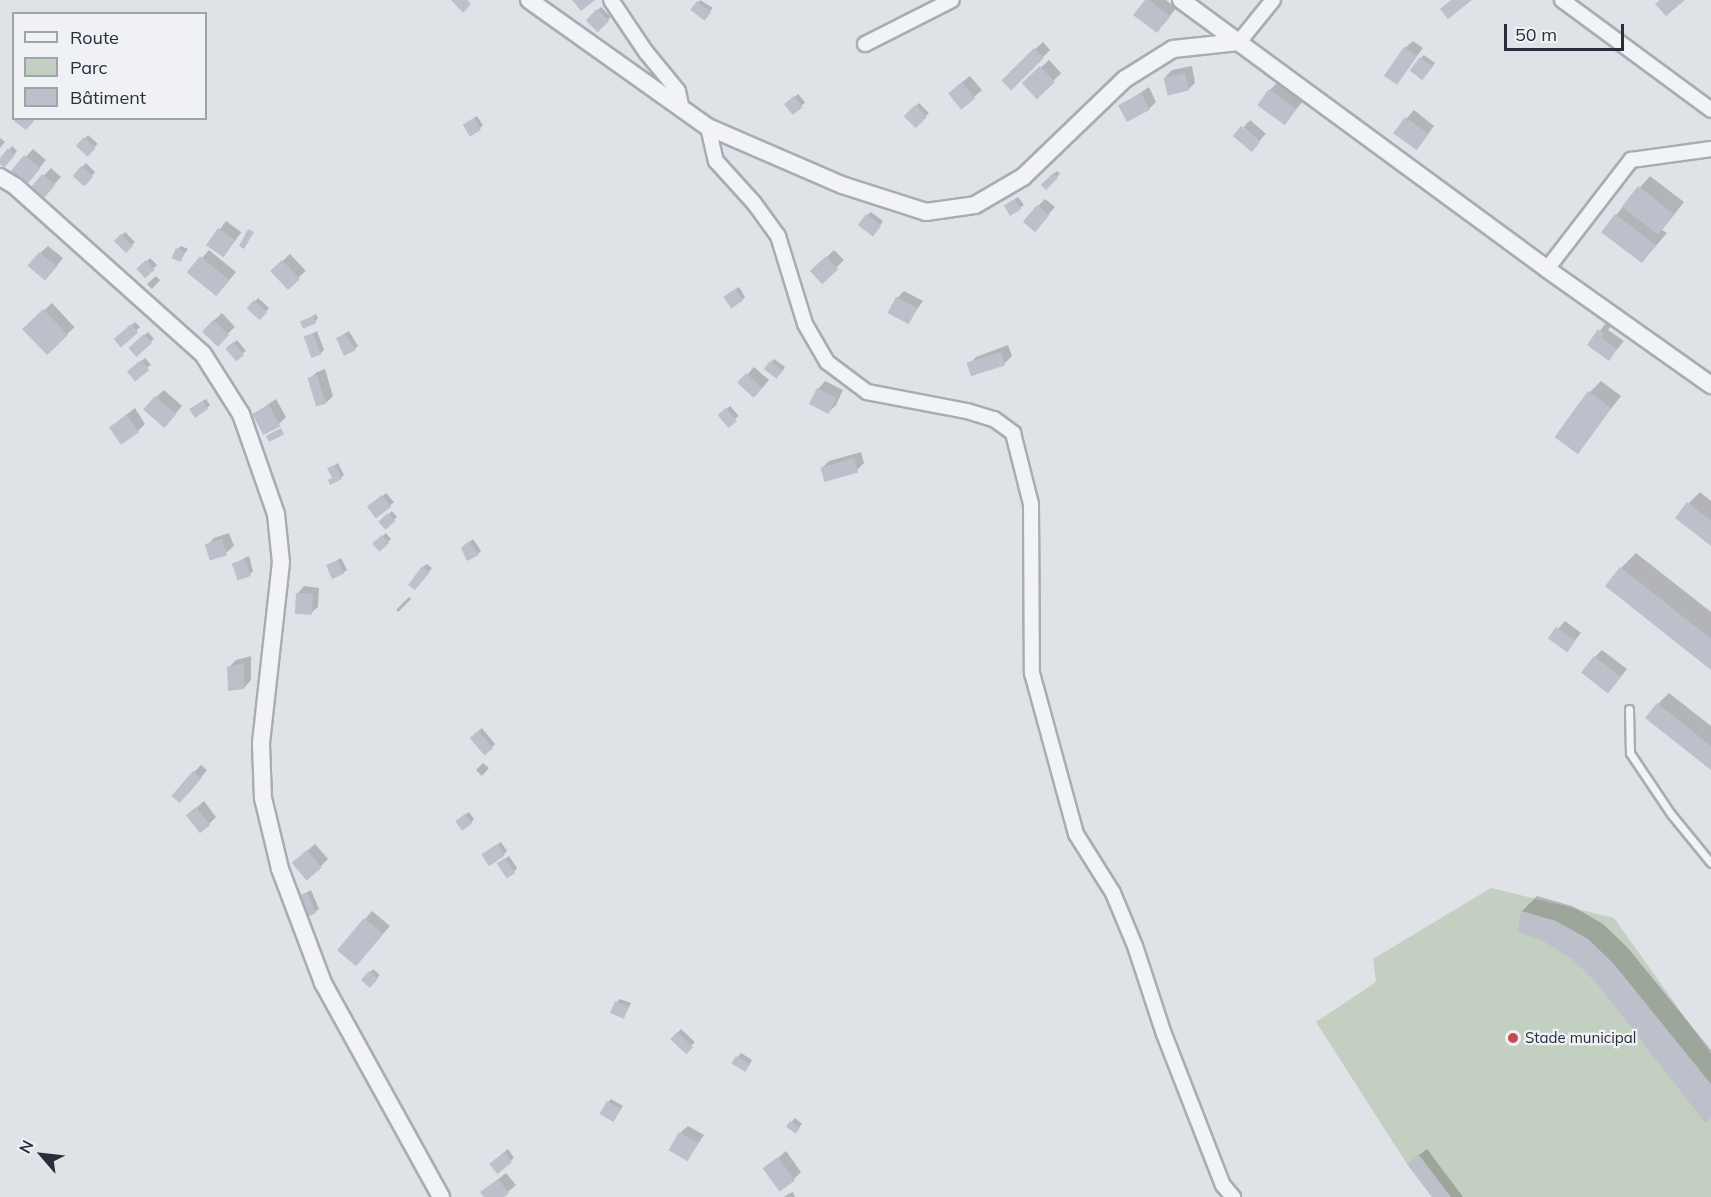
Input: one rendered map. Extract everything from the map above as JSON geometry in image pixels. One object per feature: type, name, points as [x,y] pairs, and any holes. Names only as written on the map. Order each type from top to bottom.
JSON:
[{"type":"street","points":[[529,0],[708,127],[842,185],[926,212],[975,205],[1023,177],[1125,79],[1173,49],[1239,42],[1273,0]]},
{"type":"street","points":[[611,0],[646,52],[678,91],[682,110]]},
{"type":"street","points":[[865,44],[952,0]]},
{"type":"street","points":[[1181,0],[1547,269],[1711,385]]},
{"type":"street","points":[[1562,0],[1711,110]]},
{"type":"street","points":[[708,127],[716,161],[754,203],[778,236],[805,324],[827,362],[867,392],[967,411],[994,419],[1014,433],[1031,504],[1032,673],[1076,834],[1113,893],[1135,946],[1164,1034],[1223,1185],[1233,1197]]},
{"type":"street","points":[[1547,269],[1631,160],[1711,149]]},
{"type":"street","points":[[0,177],[15,186],[203,354],[241,414],[276,514],[281,562],[261,744],[263,798],[280,869],[323,983],[441,1197]]},
{"type":"lane","points":[[1629,710],[1630,753],[1671,814],[1711,862]]},
{"type":"green space","name":"Stade municipal","points":[[1491,888],[1614,918],[1711,1054],[1711,1197],[1432,1197],[1407,1164],[1316,1022],[1376,982],[1373,959]]},
{"type":"building","points":[[451,0],[467,0],[471,4],[463,13]]},
{"type":"building","points":[[572,0],[595,0],[581,11]]},
{"type":"building","points":[[1145,0],[1149,0],[1170,16],[1157,33],[1133,15]]},
{"type":"building","points":[[1451,0],[1472,0],[1448,19],[1440,9]]},
{"type":"building","points":[[1660,0],[1685,0],[1666,16],[1655,4]]},
{"type":"building","points":[[697,1],[711,12],[704,21],[690,10]]},
{"type":"building","points":[[597,9],[609,21],[598,32],[586,20]]},
{"type":"building","points":[[1404,47],[1417,56],[1397,85],[1384,76]]},
{"type":"building","points":[[1034,48],[1044,58],[1011,90],[1001,81]]},
{"type":"building","points":[[1420,57],[1433,67],[1422,80],[1410,70]]},
{"type":"building","points":[[1040,66],[1055,82],[1037,99],[1022,83]]},
{"type":"building","points":[[1185,73],[1189,91],[1168,95],[1164,78]]},
{"type":"building","points":[[962,82],[975,98],[961,110],[948,93]]},
{"type":"building","points":[[1269,89],[1297,109],[1285,125],[1257,105]]},
{"type":"building","points":[[1141,93],[1150,110],[1127,122],[1118,105]]},
{"type":"building","points":[[794,96],[803,107],[793,115],[784,104]]},
{"type":"building","points":[[915,105],[927,117],[916,128],[904,116]]},
{"type":"building","points":[[1405,117],[1428,134],[1417,150],[1393,133]]},
{"type":"building","points":[[474,118],[481,130],[470,137],[463,124]]},
{"type":"building","points":[[33,120],[34,121],[26,130],[14,121]]},
{"type":"building","points":[[1241,126],[1260,142],[1252,152],[1233,136]]},
{"type":"building","points":[[84,137],[96,148],[88,157],[76,146]]},
{"type":"building","points":[[8,148],[15,155],[4,168],[0,164],[0,158]]},
{"type":"building","points":[[24,155],[40,168],[27,185],[11,171]]},
{"type":"building","points":[[81,166],[93,176],[85,186],[73,176]]},
{"type":"building","points":[[1053,173],[1058,178],[1046,190],[1041,185]]},
{"type":"building","points":[[42,174],[55,185],[44,198],[31,187]]},
{"type":"building","points":[[1638,186],[1674,214],[1658,235],[1622,206]]},
{"type":"building","points":[[1015,199],[1021,209],[1010,216],[1004,206]]},
{"type":"building","points":[[1037,205],[1049,215],[1035,232],[1023,222]]},
{"type":"building","points":[[866,214],[881,225],[873,236],[858,225]]},
{"type":"building","points":[[1615,214],[1656,245],[1642,263],[1601,232]]},
{"type":"building","points":[[218,228],[235,240],[223,257],[206,245]]},
{"type":"building","points":[[248,229],[254,232],[244,249],[239,246]]},
{"type":"building","points":[[121,234],[133,246],[126,253],[114,241]]},
{"type":"building","points":[[176,248],[185,252],[181,262],[172,258]]},
{"type":"building","points":[[39,252],[57,267],[45,281],[27,266]]},
{"type":"building","points":[[200,256],[230,280],[216,296],[187,272]]},
{"type":"building","points":[[826,256],[838,269],[822,284],[810,271]]},
{"type":"building","points":[[146,260],[155,270],[145,278],[136,269]]},
{"type":"building","points":[[282,260],[300,279],[288,290],[270,271]]},
{"type":"building","points":[[735,289],[743,301],[731,308],[723,297]]},
{"type":"building","points":[[896,297],[917,308],[909,324],[888,313]]},
{"type":"building","points":[[254,300],[267,312],[260,320],[246,308]]},
{"type":"building","points":[[43,309],[68,335],[47,355],[22,329]]},
{"type":"building","points":[[313,316],[316,323],[303,329],[300,321]]},
{"type":"building","points":[[213,320],[229,335],[218,347],[202,332]]},
{"type":"building","points":[[131,324],[138,332],[121,347],[114,339]]},
{"type":"building","points":[[1598,329],[1604,334],[1601,338],[1617,349],[1609,361],[1587,345]]},
{"type":"building","points":[[313,333],[321,355],[311,358],[304,336]]},
{"type":"building","points":[[144,334],[152,343],[136,357],[128,348]]},
{"type":"building","points":[[345,334],[356,350],[344,356],[336,338]]},
{"type":"building","points":[[233,342],[244,355],[236,361],[225,348]]},
{"type":"building","points":[[1001,352],[1005,365],[971,376],[967,363]]},
{"type":"building","points":[[141,360],[149,370],[135,381],[127,371]]},
{"type":"building","points":[[770,361],[783,371],[776,379],[764,369]]},
{"type":"building","points":[[746,373],[762,388],[753,398],[737,383]]},
{"type":"building","points":[[317,375],[326,404],[316,407],[307,378]]},
{"type":"building","points":[[817,388],[837,398],[828,414],[809,404]]},
{"type":"building","points":[[1588,391],[1611,408],[1578,454],[1554,437]]},
{"type":"building","points":[[155,396],[176,414],[164,428],[143,410]]},
{"type":"building","points":[[203,401],[208,409],[195,418],[189,409]]},
{"type":"building","points":[[269,405],[280,426],[263,435],[252,414]]},
{"type":"building","points":[[726,408],[737,421],[729,428],[718,415]]},
{"type":"building","points":[[127,415],[139,432],[121,445],[109,428]]},
{"type":"building","points":[[281,428],[284,434],[269,442],[266,436]]},
{"type":"building","points":[[854,458],[858,472],[824,482],[820,468]]},
{"type":"building","points":[[335,465],[342,479],[330,485],[328,480],[332,478],[327,468]]},
{"type":"building","points":[[382,495],[391,507],[376,518],[367,506]]},
{"type":"building","points":[[1687,502],[1711,521],[1711,546],[1675,518]]},
{"type":"building","points":[[388,513],[395,521],[385,530],[378,522]]},
{"type":"building","points":[[382,535],[389,543],[379,552],[372,544]]},
{"type":"building","points":[[222,539],[227,555],[210,561],[205,544]]},
{"type":"building","points":[[469,541],[479,555],[467,561],[461,548]]},
{"type":"building","points":[[245,559],[251,576],[238,581],[232,564]]},
{"type":"building","points":[[338,560],[344,574],[332,579],[326,565]]},
{"type":"building","points":[[422,566],[430,572],[415,590],[408,585]]},
{"type":"building","points":[[1620,567],[1711,639],[1711,670],[1605,586]]},
{"type":"building","points":[[296,593],[313,594],[312,615],[295,614]]},
{"type":"building","points":[[1556,627],[1575,641],[1567,652],[1548,638]]},
{"type":"building","points":[[1594,656],[1621,677],[1608,693],[1581,673]]},
{"type":"building","points":[[244,663],[244,689],[228,691],[227,667]]},
{"type":"building","points":[[1657,703],[1711,746],[1711,770],[1645,718]]},
{"type":"building","points":[[478,731],[493,748],[485,756],[470,738]]},
{"type":"building","points":[[193,771],[201,778],[180,803],[171,796]]},
{"type":"building","points":[[196,807],[210,825],[200,833],[186,815]]},
{"type":"building","points":[[465,814],[472,824],[462,831],[455,821]]},
{"type":"building","points":[[497,844],[505,856],[489,866],[481,855]]},
{"type":"building","points":[[307,850],[322,868],[306,880],[292,863]]},
{"type":"building","points":[[505,858],[515,873],[507,879],[497,864]]},
{"type":"building","points":[[307,892],[316,913],[308,917],[299,896]]},
{"type":"building","points":[[1521,911],[1556,921],[1588,939],[1613,963],[1711,1084],[1711,1118],[1705,1123],[1599,986],[1576,962],[1543,941],[1518,932]]},
{"type":"building","points":[[364,918],[383,934],[356,966],[337,950]]},
{"type":"building","points":[[369,971],[378,979],[370,988],[361,980]]},
{"type":"building","points":[[615,1001],[629,1007],[624,1019],[610,1013]]},
{"type":"building","points":[[677,1032],[693,1047],[686,1054],[670,1039]]},
{"type":"building","points":[[736,1056],[750,1064],[745,1072],[732,1064]]},
{"type":"building","points":[[607,1101],[621,1109],[613,1122],[600,1114]]},
{"type":"building","points":[[790,1121],[800,1128],[796,1134],[786,1127]]},
{"type":"building","points":[[679,1132],[698,1143],[688,1161],[668,1150]]},
{"type":"building","points":[[504,1152],[512,1162],[497,1174],[489,1164]]},
{"type":"building","points":[[1419,1155],[1451,1197],[1432,1197],[1407,1164]]},
{"type":"building","points":[[778,1157],[795,1180],[780,1192],[763,1168]]},
{"type":"building","points":[[498,1179],[509,1193],[504,1197],[484,1197],[480,1192]]},
{"type":"place","name":"Stade municipal","points":[[1513,1038]]}]
